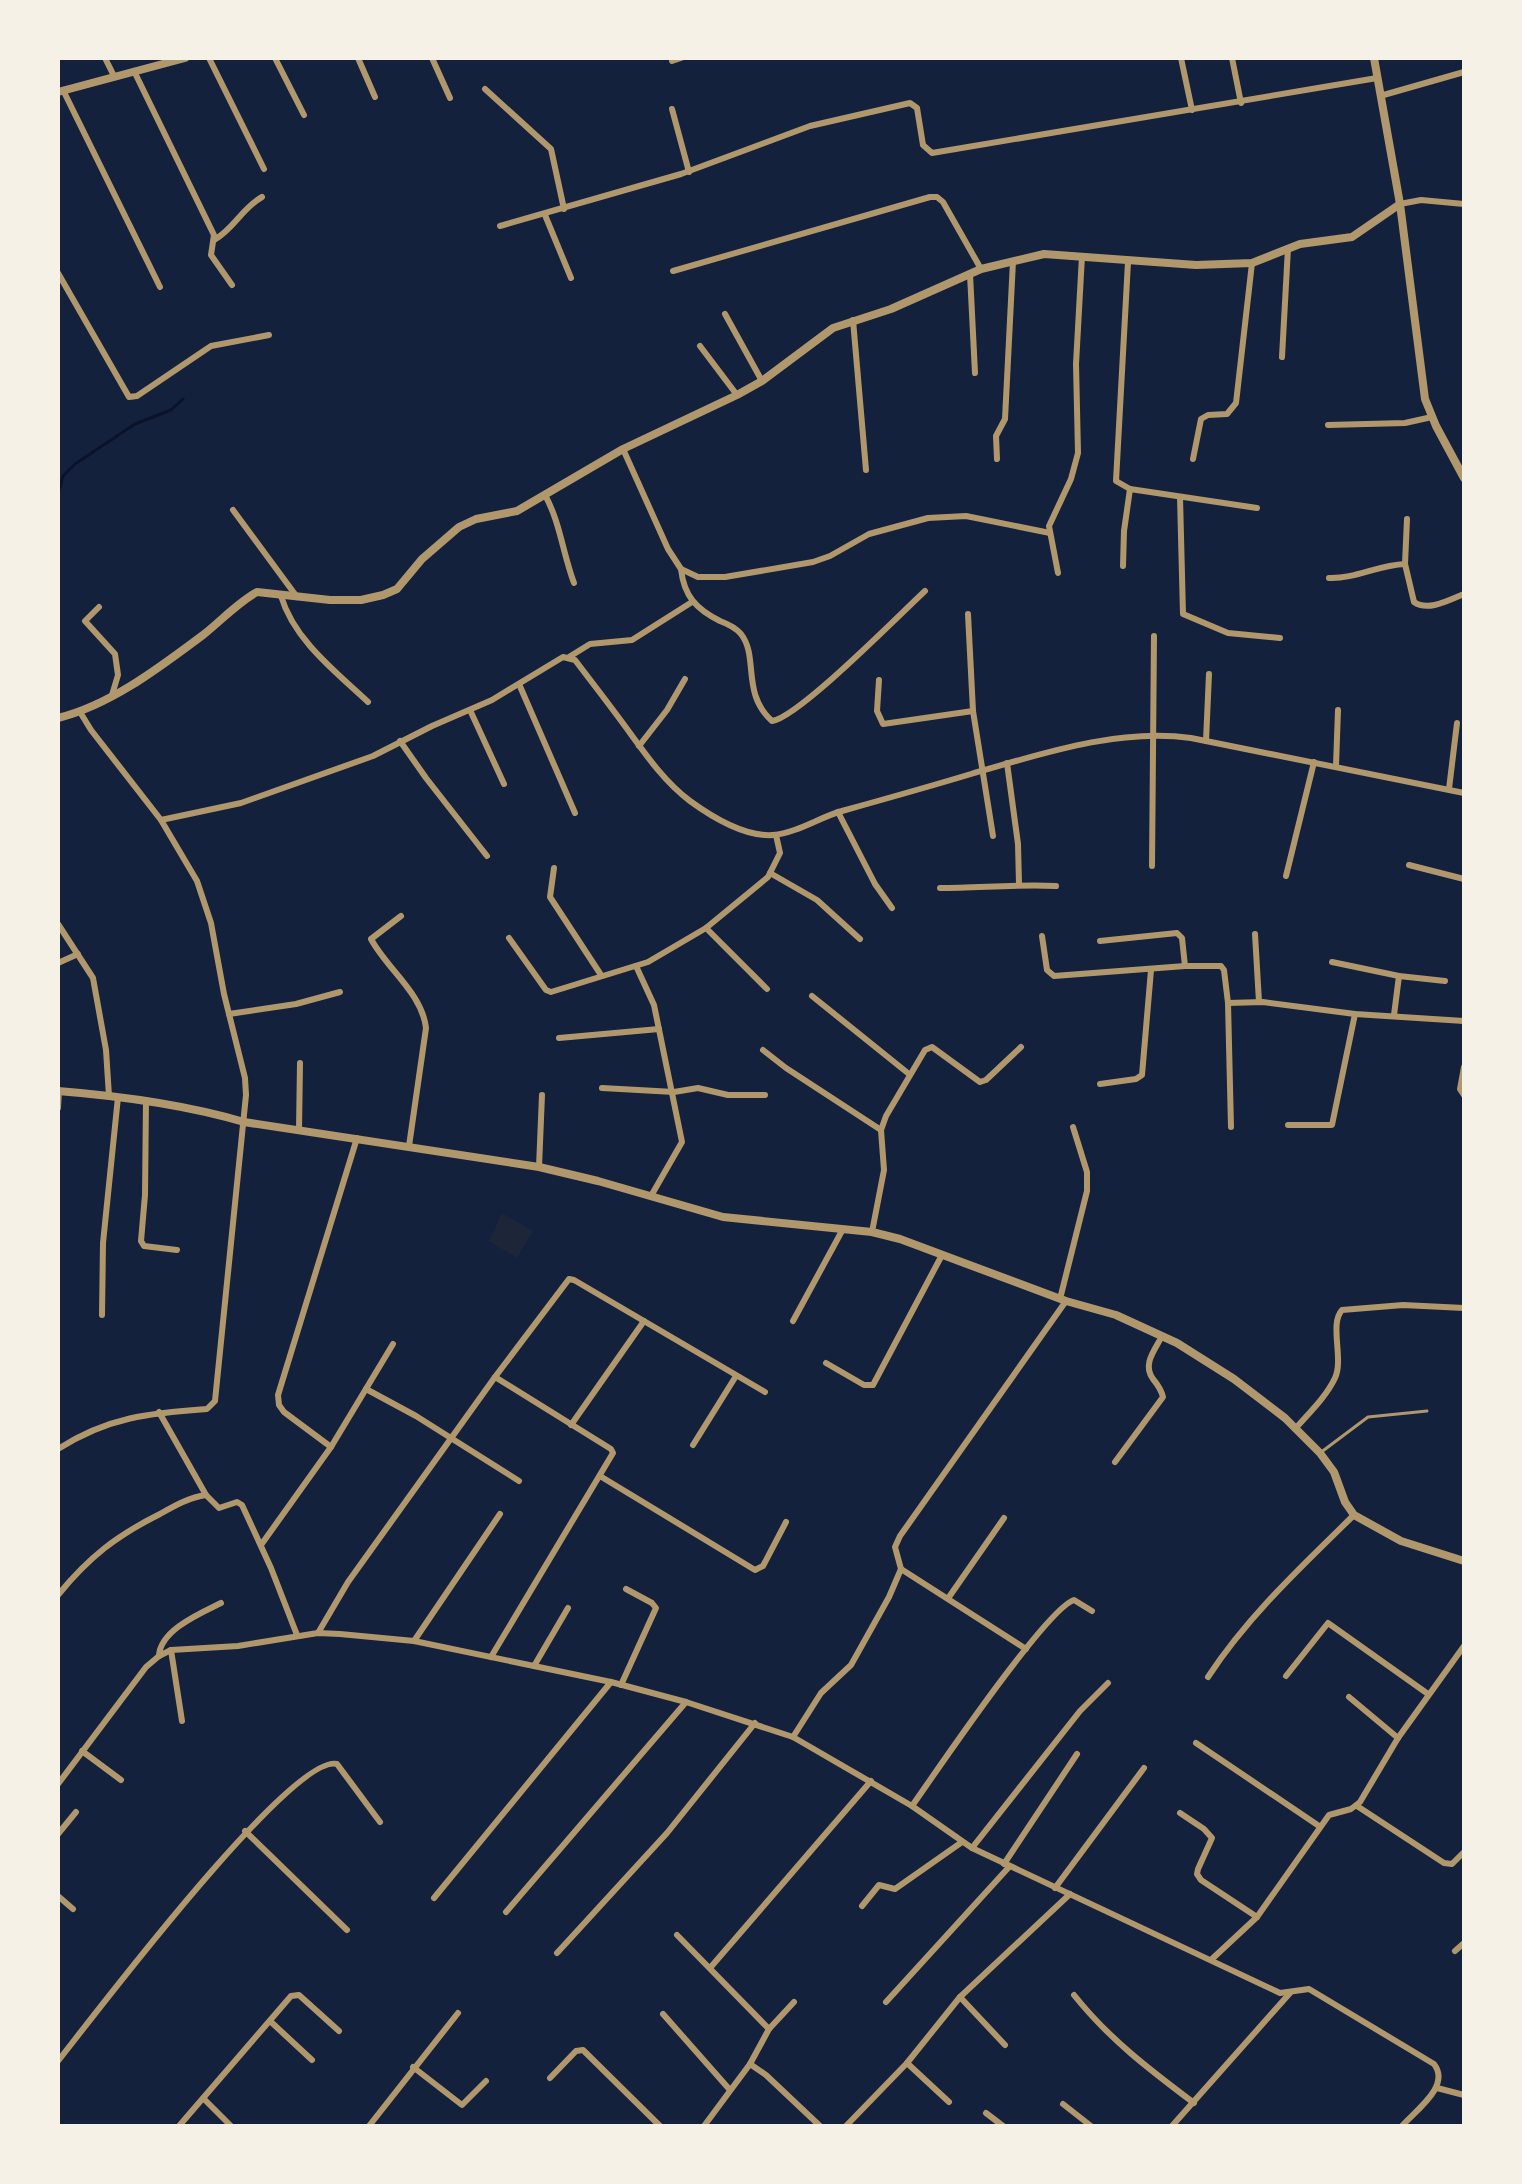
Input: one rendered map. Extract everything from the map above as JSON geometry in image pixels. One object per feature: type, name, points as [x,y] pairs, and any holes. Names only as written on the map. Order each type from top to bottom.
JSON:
[{"type":"street","points":[[105,58],[114,76]]},
{"type":"street","points":[[160,287],[60,91],[134,71],[157,61],[185,58]]},
{"type":"street","points":[[209,58],[264,169]]},
{"type":"street","points":[[275,58],[304,115]]},
{"type":"street","points":[[358,58],[375,97]]},
{"type":"street","points":[[432,58],[450,98]]},
{"type":"street","points":[[672,61],[681,58]]},
{"type":"street","points":[[1181,58],[1192,110]]},
{"type":"street","points":[[1232,58],[1241,103]]},
{"type":"street","points":[[1374,58],[1400,204],[1422,384],[1432,417],[1464,478]]},
{"type":"street","points":[[134,71],[195,193],[214,240],[211,255],[232,285]]},
{"type":"street","points":[[1380,96],[1464,72]]},
{"type":"street","points":[[500,226],[689,172],[810,126],[910,103],[917,108],[923,145],[932,153],[1377,78]]},
{"type":"street","points":[[485,89],[551,149],[564,209]]},
{"type":"street","points":[[672,109],[689,172]]},
{"type":"street","points":[[214,240],[232,227],[251,203],[262,197]]},
{"type":"street","points":[[673,271],[930,197],[943,202],[981,269]]},
{"type":"street","points":[[58,718],[80,712],[112,695],[204,634],[257,592],[361,600],[397,589],[422,559],[459,527],[476,519],[517,511],[623,449],[737,395],[762,381],[833,328],[891,309],[981,269],[1044,254],[1196,265],[1252,263],[1288,248],[1352,237],[1400,204],[1421,200],[1464,204]]},
{"type":"street","points":[[545,215],[571,278]]},
{"type":"street","points":[[1282,357],[1288,248]]},
{"type":"street","points":[[1058,573],[1050,533],[1051,522],[1071,479],[1078,453],[1076,364],[1082,256]]},
{"type":"street","points":[[997,459],[996,436],[1005,419],[1013,261]]},
{"type":"street","points":[[1128,262],[1114,478],[1118,484],[1130,489],[1257,508]]},
{"type":"street","points":[[1193,459],[1201,419],[1208,415],[1227,414],[1236,403],[1252,263]]},
{"type":"street","points":[[58,273],[129,397],[137,396],[211,346],[269,335]]},
{"type":"street","points":[[970,274],[975,373]]},
{"type":"street","points":[[725,314],[762,381]]},
{"type":"street","points":[[853,320],[866,470]]},
{"type":"street","points":[[700,346],[737,395]]},
{"type":"street","points":[[1328,425],[1405,423],[1432,417]]},
{"type":"street","points":[[623,449],[668,549],[681,569],[686,595],[740,633],[748,646],[749,674],[755,696],[765,715],[772,721],[832,678],[925,591]]},
{"type":"street","points":[[1123,566],[1130,489]]},
{"type":"street","points":[[545,495],[555,514],[565,561],[574,583]]},
{"type":"street","points":[[1180,497],[1183,614],[1228,633],[1280,638]]},
{"type":"street","points":[[233,510],[298,597]]},
{"type":"street","points":[[681,569],[698,577],[725,577],[813,562],[869,534],[928,518],[982,518],[1050,533]]},
{"type":"street","points":[[1407,519],[1405,564],[1411,596],[1416,605],[1430,606],[1464,594]]},
{"type":"street","points":[[1329,578],[1344,579],[1385,565],[1405,564]]},
{"type":"street","points":[[281,596],[292,621],[313,649],[368,702]]},
{"type":"street","points":[[569,657],[590,644],[632,640],[692,602]]},
{"type":"street","points":[[99,607],[85,621],[115,654],[118,675],[112,695]]},
{"type":"street","points":[[968,614],[973,711],[993,836]]},
{"type":"street","points":[[1152,866],[1154,636]]},
{"type":"street","points":[[161,820],[255,799],[373,756],[470,710],[563,657],[575,660],[672,786],[691,802],[748,832],[776,835],[838,812],[1007,763],[1110,739],[1153,735],[1206,741],[1464,793]]},
{"type":"street","points":[[1206,741],[1209,674]]},
{"type":"street","points":[[639,746],[667,710],[685,679]]},
{"type":"street","points":[[879,680],[877,711],[883,724],[973,711]]},
{"type":"street","points":[[519,684],[575,813]]},
{"type":"street","points":[[470,710],[504,784]]},
{"type":"street","points":[[1336,766],[1338,710]]},
{"type":"street","points":[[58,1449],[115,1420],[159,1412],[207,1409],[215,1401],[244,1122],[245,1078],[205,902],[197,881],[161,820],[80,712]]},
{"type":"street","points":[[1449,789],[1457,723]]},
{"type":"street","points":[[400,741],[487,856]]},
{"type":"street","points":[[1286,876],[1314,762]]},
{"type":"street","points":[[1007,763],[1018,844],[1019,884]]},
{"type":"street","points":[[838,812],[875,884],[892,908]]},
{"type":"street","points":[[509,938],[546,990],[551,992],[636,966],[706,928],[770,873],[780,853],[776,835]]},
{"type":"street","points":[[1409,865],[1464,879]]},
{"type":"street","points":[[554,868],[550,897],[601,975]]},
{"type":"street","points":[[770,873],[817,900],[860,939]]},
{"type":"street","points":[[940,888],[988,888],[1019,884],[1056,886]]},
{"type":"street","points":[[401,916],[371,939],[409,990],[424,1017],[426,1028],[409,1146]]},
{"type":"street","points":[[58,924],[93,978],[114,1096],[103,1243],[102,1315]]},
{"type":"street","points":[[706,928],[767,989]]},
{"type":"street","points":[[1100,941],[1177,933],[1182,938],[1185,966]]},
{"type":"street","points":[[1255,934],[1259,1002]]},
{"type":"street","points":[[1042,936],[1049,975],[1221,966],[1228,1003],[1231,1127]]},
{"type":"street","points":[[58,963],[78,954]]},
{"type":"street","points":[[1332,962],[1399,976],[1445,981]]},
{"type":"street","points":[[636,966],[646,983],[659,1029],[682,1142],[651,1196]]},
{"type":"street","points":[[1100,1084],[1136,1079],[1142,1075],[1151,970]]},
{"type":"street","points":[[1394,1015],[1399,976]]},
{"type":"street","points":[[229,1014],[296,1004],[340,992]]},
{"type":"street","points":[[812,996],[909,1074]]},
{"type":"street","points":[[1228,1003],[1259,1002],[1355,1014],[1464,1021]]},
{"type":"street","points":[[1288,1125],[1332,1125],[1355,1014]]},
{"type":"street","points":[[559,1038],[659,1029]]},
{"type":"street","points":[[872,1232],[884,1170],[881,1130],[909,1074],[929,1047],[983,1082],[1021,1047]]},
{"type":"street","points":[[763,1050],[881,1130]]},
{"type":"street","points":[[299,1130],[300,1063]]},
{"type":"street","points":[[1464,1067],[1460,1089],[1464,1095]]},
{"type":"street","points":[[602,1088],[674,1092],[698,1088],[728,1095],[765,1095]]},
{"type":"street","points":[[58,1108],[58,1091],[146,1100],[202,1110],[244,1122],[539,1167],[723,1217],[872,1232],[900,1239],[1063,1300],[1116,1315],[1162,1336],[1234,1379],[1295,1429],[1334,1472],[1345,1502],[1354,1515],[1401,1541],[1464,1561]]},
{"type":"street","points":[[539,1167],[542,1095]]},
{"type":"street","points":[[146,1100],[141,1241],[144,1246],[177,1250]]},
{"type":"street","points":[[793,1737],[821,1693],[851,1665],[889,1597],[901,1569],[896,1542],[1063,1300],[1087,1191],[1087,1172],[1073,1127]]},
{"type":"street","points":[[331,1447],[284,1412],[278,1395],[357,1138]]},
{"type":"street","points":[[793,1321],[843,1229]]},
{"type":"street","points":[[826,1363],[864,1385],[873,1385],[942,1255]]},
{"type":"street","points":[[318,1633],[348,1582],[569,1279],[765,1392]]},
{"type":"street","points":[[1295,1429],[1335,1378],[1339,1364],[1337,1318],[1342,1310],[1403,1305],[1464,1308]]},
{"type":"street","points":[[571,1425],[644,1321]]},
{"type":"street","points":[[1115,1462],[1163,1397],[1160,1387],[1148,1372],[1162,1336]]},
{"type":"street","points":[[261,1545],[331,1447],[393,1344]]},
{"type":"street","points":[[693,1445],[736,1376]]},
{"type":"street","points":[[491,1657],[612,1457],[611,1449],[495,1377]]},
{"type":"street","points":[[366,1389],[519,1481]]},
{"type":"street","points":[[159,1412],[206,1495],[219,1508],[240,1503],[261,1545],[297,1635]]},
{"type":"street","points":[[600,1476],[755,1570],[763,1566],[786,1522]]},
{"type":"street","points":[[58,1595],[82,1566],[120,1535],[180,1503],[206,1495]]},
{"type":"street","points":[[414,1641],[500,1514]]},
{"type":"street","points":[[1208,1677],[1230,1643],[1256,1614],[1354,1515]]},
{"type":"street","points":[[949,1597],[1004,1518]]},
{"type":"street","points":[[901,1569],[1026,1649]]},
{"type":"street","points":[[621,1685],[656,1608],[626,1589]]},
{"type":"street","points":[[912,1806],[1026,1649],[1068,1602],[1074,1600],[1092,1611]]},
{"type":"street","points":[[159,1656],[162,1642],[177,1629],[221,1603]]},
{"type":"street","points":[[534,1666],[568,1608]]},
{"type":"street","points":[[1286,1676],[1328,1623],[1428,1694]]},
{"type":"street","points":[[58,1784],[146,1667],[171,1650],[238,1646],[318,1633],[414,1641],[611,1682],[686,1702],[793,1737],[912,1806],[972,1848],[1280,1993],[1309,1989],[1434,2064],[1440,2078],[1437,2088],[1402,2126]]},
{"type":"street","points":[[1212,1959],[1257,1917],[1329,1815],[1357,1806],[1398,1738],[1464,1646]]},
{"type":"street","points":[[171,1650],[182,1721]]},
{"type":"street","points":[[434,1898],[611,1682]]},
{"type":"street","points":[[972,1848],[1080,1711],[1108,1683]]},
{"type":"street","points":[[1349,1697],[1398,1738]]},
{"type":"street","points":[[506,1912],[686,1702]]},
{"type":"street","points":[[557,1953],[667,1833],[755,1723]]},
{"type":"street","points":[[1196,1743],[1319,1826]]},
{"type":"street","points":[[82,1751],[121,1780]]},
{"type":"street","points":[[886,2002],[1007,1865],[1077,1754]]},
{"type":"street","points":[[58,2061],[245,1831],[304,1779],[333,1762],[337,1764],[380,1822]]},
{"type":"street","points":[[1055,1888],[1144,1768]]},
{"type":"street","points":[[710,1968],[871,1781]]},
{"type":"street","points":[[1357,1806],[1444,1863],[1452,1864],[1463,1855]]},
{"type":"street","points":[[58,1834],[76,1812]]},
{"type":"street","points":[[1180,1813],[1212,1838],[1197,1874],[1212,1889],[1257,1917]]},
{"type":"street","points":[[245,1831],[347,1930]]},
{"type":"street","points":[[862,1906],[879,1885],[895,1889],[962,1842]]},
{"type":"street","points":[[846,2126],[907,2063],[960,1997],[1070,1894]]},
{"type":"street","points":[[58,1896],[73,1909]]},
{"type":"street","points":[[677,1935],[769,2029]]},
{"type":"street","points":[[1455,1951],[1464,1943]]},
{"type":"street","points":[[1172,2126],[1290,1993]]},
{"type":"street","points":[[179,2126],[295,1994],[339,2031]]},
{"type":"street","points":[[1074,1995],[1127,2052],[1194,2103]]},
{"type":"street","points":[[960,1997],[1005,2045]]},
{"type":"street","points":[[704,2126],[750,2064],[769,2029],[794,2002]]},
{"type":"street","points":[[369,2126],[458,2013]]},
{"type":"street","points":[[663,2014],[730,2090]]},
{"type":"street","points":[[270,2021],[312,2060]]},
{"type":"street","points":[[550,2078],[576,2051],[583,2050],[660,2126]]},
{"type":"street","points":[[907,2063],[949,2102]]},
{"type":"street","points":[[750,2064],[820,2126]]},
{"type":"street","points":[[413,2067],[462,2105],[486,2081]]},
{"type":"street","points":[[1437,2088],[1464,2095]]},
{"type":"street","points":[[204,2099],[231,2126]]},
{"type":"street","points":[[1063,2104],[1091,2126]]},
{"type":"street","points":[[986,2113],[1003,2126]]},
{"type":"lane","points":[[1320,1453],[1368,1417],[1427,1411]]},
{"type":"shaded area","points":[[502,1213],[533,1231],[517,1258],[489,1241]]},
{"type":"waterway","points":[[58,494],[63,476],[75,464],[135,424],[171,410],[183,399]]}]
